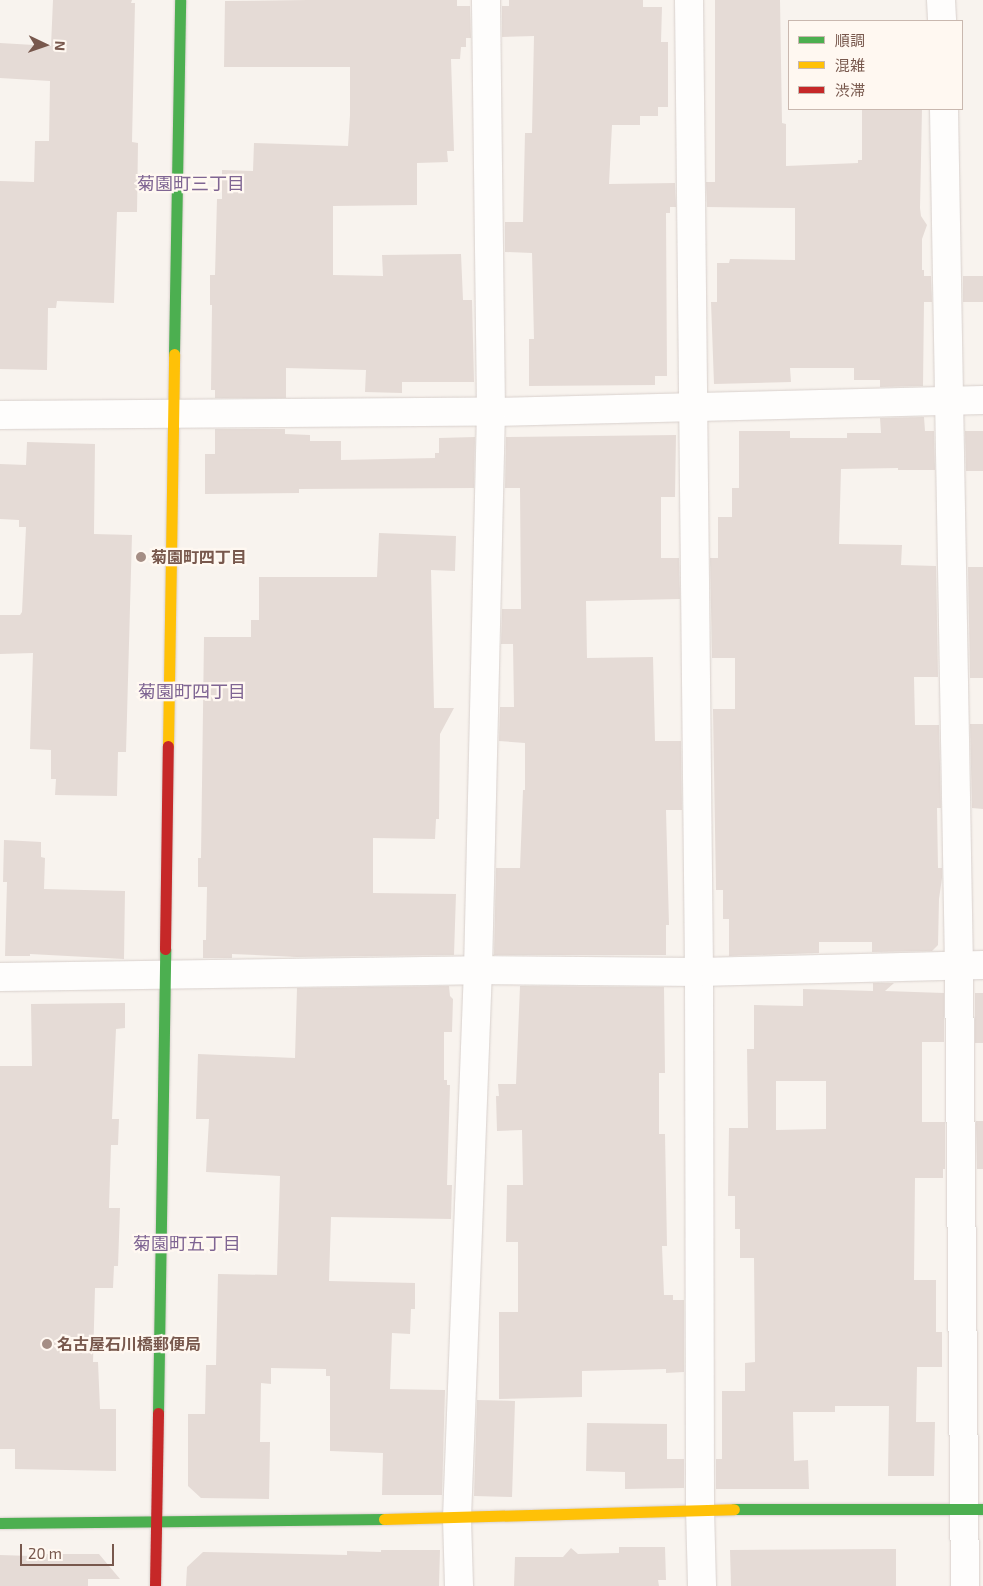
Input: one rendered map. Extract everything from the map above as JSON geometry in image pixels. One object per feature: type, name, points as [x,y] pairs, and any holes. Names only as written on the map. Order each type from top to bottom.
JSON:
[{"type":"street","points":[[154,1586],[180,0]]},
{"type":"street","points":[[459,1586],[457,1518],[478,970],[491,412],[486,0]]},
{"type":"street","points":[[689,0],[700,972],[700,1509],[702,1586]]},
{"type":"street","points":[[942,0],[942,20]]},
{"type":"street","points":[[944,110],[950,399],[971,965],[974,1509],[965,1586]]},
{"type":"street","points":[[0,416],[491,412],[950,399],[983,400]]},
{"type":"street","points":[[0,977],[478,970],[700,972],[971,965]]},
{"type":"street","points":[[0,1523],[457,1518],[700,1509],[974,1509]]},
{"type":"building","points":[[53,0],[132,0],[131,3],[135,3],[132,142],[138,143],[137,212],[117,212],[114,303],[57,301],[56,308],[48,308],[47,370],[0,369],[0,181],[34,182],[35,141],[49,141],[50,81],[0,78],[0,43],[51,46]]},
{"type":"building","points":[[457,0],[457,6],[470,6],[471,38],[466,38],[466,47],[461,47],[460,59],[451,59],[454,151],[447,151],[448,162],[417,163],[417,205],[333,206],[333,275],[383,276],[382,255],[461,254],[463,300],[472,300],[474,382],[402,382],[402,393],[365,392],[366,370],[286,368],[286,398],[215,398],[215,390],[211,390],[212,305],[210,305],[210,275],[215,275],[217,199],[222,199],[222,170],[253,171],[254,143],[348,146],[350,115],[350,67],[224,67],[225,1]]},
{"type":"building","points":[[509,0],[643,0],[643,7],[662,7],[661,42],[668,42],[668,107],[658,107],[658,116],[640,116],[640,125],[612,125],[609,184],[675,183],[676,207],[670,207],[670,213],[666,213],[667,376],[655,376],[655,385],[529,386],[529,339],[534,339],[532,253],[505,252],[505,222],[523,222],[525,133],[532,133],[534,36],[502,37],[502,6],[509,6]]},
{"type":"building","points":[[715,0],[780,0],[782,123],[786,124],[786,166],[858,163],[858,160],[862,160],[862,110],[922,110],[920,208],[921,216],[927,225],[922,239],[922,270],[924,270],[924,276],[931,276],[932,302],[924,302],[923,386],[880,387],[880,380],[854,380],[854,368],[790,368],[791,382],[714,384],[711,302],[717,302],[717,263],[729,263],[730,259],[795,260],[795,208],[707,207],[706,182],[715,182]]},
{"type":"building","points":[[963,276],[983,276],[983,302],[963,302]]},
{"type":"building","points":[[924,417],[925,431],[934,431],[935,470],[898,470],[898,468],[841,469],[839,544],[902,545],[901,565],[936,566],[938,677],[914,677],[915,725],[939,725],[941,808],[937,808],[938,868],[942,868],[942,878],[939,899],[938,945],[932,951],[872,952],[872,942],[819,942],[819,953],[729,956],[729,919],[723,919],[723,890],[716,890],[713,709],[735,709],[735,658],[712,658],[710,558],[718,558],[718,517],[732,517],[732,488],[739,488],[739,431],[790,431],[790,438],[847,438],[847,433],[881,433],[880,418]]},
{"type":"building","points":[[215,429],[285,429],[285,434],[310,435],[310,441],[341,441],[341,460],[435,458],[435,453],[439,453],[439,438],[475,437],[474,488],[299,489],[299,493],[205,494],[205,454],[215,454]]},
{"type":"building","points":[[965,431],[983,431],[983,471],[966,471]]},
{"type":"building","points":[[676,435],[675,497],[661,497],[661,558],[679,558],[680,599],[586,601],[587,658],[653,657],[655,741],[681,741],[682,810],[666,810],[669,925],[666,925],[666,955],[494,955],[496,868],[520,868],[523,790],[525,790],[525,743],[499,741],[500,707],[514,707],[513,644],[501,644],[502,609],[521,609],[520,488],[505,488],[506,437]]},
{"type":"building","points":[[27,442],[95,444],[94,534],[132,535],[126,752],[118,752],[117,796],[55,795],[56,779],[51,779],[51,750],[30,749],[33,653],[0,654],[0,615],[20,615],[22,612],[26,527],[19,527],[19,520],[0,519],[0,464],[26,465]]},
{"type":"building","points":[[379,533],[456,536],[455,571],[431,570],[434,708],[454,708],[440,734],[439,819],[436,819],[435,839],[373,838],[373,893],[456,894],[454,955],[297,957],[232,954],[232,958],[203,958],[203,940],[206,940],[207,887],[198,887],[198,858],[201,858],[204,637],[251,637],[251,620],[259,620],[259,577],[377,577]]},
{"type":"building","points":[[968,567],[983,567],[983,678],[970,678]]},
{"type":"building","points":[[970,724],[983,724],[983,809],[972,808]]},
{"type":"building","points":[[4,840],[41,842],[41,857],[45,858],[44,889],[125,891],[124,959],[30,954],[30,956],[5,956],[7,882],[3,882]]},
{"type":"building","points":[[873,983],[894,983],[885,991],[944,993],[944,1042],[922,1042],[922,1122],[945,1122],[945,1169],[943,1169],[943,1178],[915,1178],[914,1280],[936,1280],[936,1332],[942,1332],[942,1367],[917,1367],[916,1422],[935,1422],[934,1476],[888,1476],[889,1406],[835,1406],[835,1412],[793,1412],[794,1461],[808,1460],[809,1489],[716,1489],[716,1459],[722,1459],[722,1391],[745,1391],[745,1363],[755,1362],[754,1258],[740,1258],[740,1229],[735,1229],[735,1196],[728,1196],[729,1128],[748,1128],[747,1049],[754,1049],[754,1005],[803,1006],[803,989],[873,991]],"holes":[[[776,1081],[826,1081],[826,1129],[776,1130]]]},
{"type":"building","points":[[449,986],[450,996],[453,999],[452,1032],[444,1032],[444,1080],[447,1080],[447,1085],[450,1085],[447,1185],[452,1185],[451,1219],[331,1217],[329,1281],[415,1283],[415,1309],[411,1309],[410,1334],[392,1333],[390,1389],[445,1390],[442,1495],[382,1495],[383,1453],[330,1451],[330,1376],[326,1376],[326,1369],[271,1368],[271,1384],[261,1383],[260,1442],[270,1442],[269,1499],[201,1498],[188,1486],[188,1414],[205,1414],[206,1365],[216,1365],[218,1274],[277,1275],[280,1176],[206,1172],[209,1119],[196,1119],[198,1054],[295,1058],[297,988]]},
{"type":"building","points":[[520,986],[664,987],[665,1073],[659,1073],[659,1134],[665,1134],[667,1246],[662,1246],[664,1295],[673,1295],[673,1300],[684,1300],[684,1372],[666,1373],[666,1369],[582,1371],[582,1397],[499,1399],[499,1312],[518,1312],[518,1242],[506,1242],[507,1185],[523,1185],[522,1130],[497,1131],[496,1096],[499,1096],[498,1084],[516,1084]]},
{"type":"building","points":[[975,993],[983,993],[983,1043],[975,1043]]},
{"type":"building","points":[[125,1003],[125,1028],[116,1029],[112,1119],[119,1119],[118,1145],[111,1145],[109,1208],[120,1208],[118,1266],[114,1266],[113,1288],[95,1288],[93,1362],[98,1362],[100,1409],[116,1409],[116,1471],[15,1469],[15,1449],[0,1449],[0,1066],[32,1066],[31,1004]]},
{"type":"building","points":[[976,1121],[983,1121],[983,1169],[977,1169]]},
{"type":"building","points":[[477,1400],[515,1401],[512,1497],[474,1496]]},
{"type":"building","points":[[587,1423],[667,1424],[667,1459],[684,1459],[684,1488],[625,1489],[625,1472],[586,1471]]},
{"type":"building","points":[[619,1547],[665,1547],[666,1580],[658,1580],[659,1586],[514,1586],[515,1557],[563,1557],[571,1548],[578,1554],[619,1553]]},
{"type":"building","points":[[896,1549],[896,1586],[731,1586],[730,1550]]},
{"type":"building","points":[[381,1550],[440,1550],[439,1586],[186,1586],[187,1567],[203,1552],[347,1555],[347,1551],[381,1552]]},
{"type":"building","points":[[31,1554],[99,1554],[120,1579],[88,1579],[88,1586],[0,1586],[0,1555],[31,1556]]},
{"type":"traffic: fast","points":[[174,354],[180,0]]},
{"type":"traffic: fast","points":[[158,1413],[165,949]]},
{"type":"traffic: fast","points":[[734,1509],[983,1509]]},
{"type":"traffic: fast","points":[[0,1523],[384,1519]]},
{"type":"traffic: slow","points":[[168,746],[174,354]]},
{"type":"traffic: slow","points":[[384,1519],[734,1509]]},
{"type":"traffic: jam","points":[[165,949],[168,746]]},
{"type":"traffic: jam","points":[[155,1586],[158,1413]]},
{"type":"place","name":"菊園町四丁目","points":[[141,557]]},
{"type":"place","name":"名古屋石川橋郵便局","points":[[47,1344]]},
{"type":"district","name":"菊園町三丁目","points":[[191,183]]},
{"type":"district","name":"菊園町四丁目","points":[[192,691]]},
{"type":"district","name":"菊園町五丁目","points":[[187,1243]]}]
